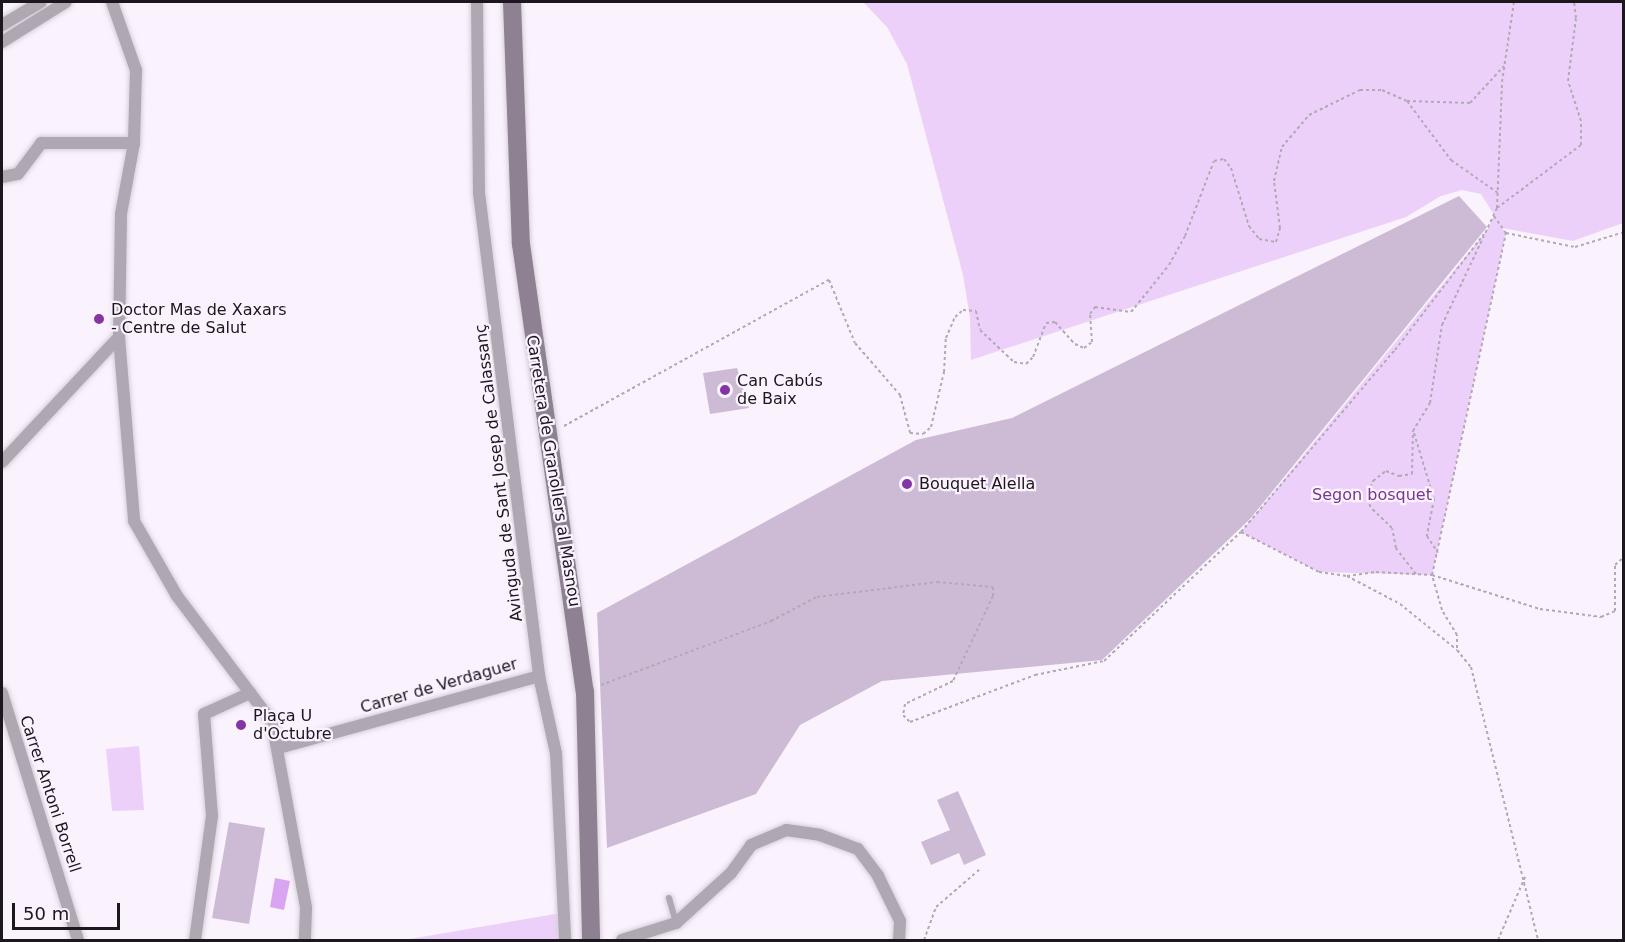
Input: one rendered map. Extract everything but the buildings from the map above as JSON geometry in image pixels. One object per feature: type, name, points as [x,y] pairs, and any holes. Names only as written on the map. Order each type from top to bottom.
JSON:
[{"type":"main road","name":"Carretera de Granollers al Masnou","points":[[512,2],[520,244],[585,691],[591,940]]},
{"type":"street","points":[[2,25],[41,2]]},
{"type":"street","points":[[2,42],[66,2]]},
{"type":"street","points":[[112,2],[136,70],[134,143],[121,214],[119,338],[134,521],[177,596],[272,722],[306,908],[305,940]]},
{"type":"street","name":"Avinguda de Sant Josep de Calassanç","points":[[477,2],[479,193],[539,676],[558,776],[565,940]]},
{"type":"street","points":[[2,177],[18,174],[41,143],[134,143]]},
{"type":"street","points":[[2,462],[119,338]]},
{"type":"street","name":"Carrer de Verdaguer","points":[[278,748],[539,676]]},
{"type":"street","name":"Carrer Antoni Borrell","points":[[2,693],[78,940]]},
{"type":"street","points":[[195,940],[213,816],[204,714],[250,693]]},
{"type":"street","points":[[630,939],[676,923],[731,873],[751,845],[786,830],[820,835],[858,849],[878,876],[900,921],[899,940]]},
{"type":"lane","points":[[669,898],[676,923]]},
{"type":"path","points":[[1416,574],[1396,548],[1392,528],[1370,507],[1369,494],[1373,481],[1386,471],[1406,477],[1412,474],[1413,431],[1430,403],[1442,326],[1497,208],[1504,65],[1514,2]]},
{"type":"path","points":[[1497,208],[1581,145],[1581,121],[1568,81],[1576,18],[1574,2]]},
{"type":"path","points":[[547,435],[829,280],[855,343],[900,395],[910,433],[923,434],[931,427],[944,372],[946,338],[955,317],[963,310],[976,311],[981,330],[1014,362],[1026,364],[1033,357],[1046,323],[1055,322],[1075,344],[1084,348],[1092,342],[1090,314],[1095,306],[1131,312],[1169,265],[1185,236],[1214,161],[1224,159],[1231,168],[1249,226],[1259,239],[1276,242],[1280,228],[1274,181],[1282,147],[1309,114],[1360,90],[1382,90],[1407,101],[1470,104],[1504,65]]},
{"type":"path","points":[[1407,101],[1451,160],[1498,193]]},
{"type":"path","points":[[1494,216],[1506,233],[1575,247],[1623,231]]},
{"type":"path","points":[[585,691],[771,621],[817,597],[848,590],[937,582],[993,587],[993,596],[953,681],[905,705],[903,715],[910,723],[1035,675],[1104,661],[1241,532],[1395,350],[1487,230]]},
{"type":"path","points":[[1457,650],[1457,635],[1442,610],[1432,575],[1506,233]]},
{"type":"path","points":[[1413,431],[1434,499],[1427,536],[1438,554]]},
{"type":"path","points":[[1241,532],[1319,572],[1347,576],[1376,572],[1432,575],[1540,609],[1601,617],[1615,611],[1615,565],[1623,557]]},
{"type":"path","points":[[1347,576],[1400,604],[1457,650],[1471,667],[1479,689],[1538,940]]},
{"type":"path","points":[[924,940],[936,907],[978,870]]},
{"type":"path","points":[[1498,940],[1525,877]]},
{"type":"green space","name":"Segon bosquet","points":[[863,2],[1623,2],[1623,223],[1573,241],[1502,228],[1506,233],[1432,575],[1319,572],[1241,532],[1487,230],[1494,216],[1496,218],[1481,194],[1462,190],[1441,196],[1406,217],[971,360],[970,318],[963,275],[907,64],[887,27]]},
{"type":"green space","points":[[139,746],[144,810],[112,811],[106,749]]},
{"type":"green space","points":[[561,913],[562,940],[404,940]]},
{"type":"shaded area","points":[[275,878],[290,881],[284,910],[270,907]]},
{"type":"place","name":"Doctor Mas de Xaxars - Centre de Salut","points":[[99,319]]},
{"type":"place","name":"Can Cabús de Baix","points":[[725,390]]},
{"type":"place","name":"Bouquet Alella","points":[[907,484]]},
{"type":"place","name":"Plaça U d'Octubre","points":[[241,725]]}]
